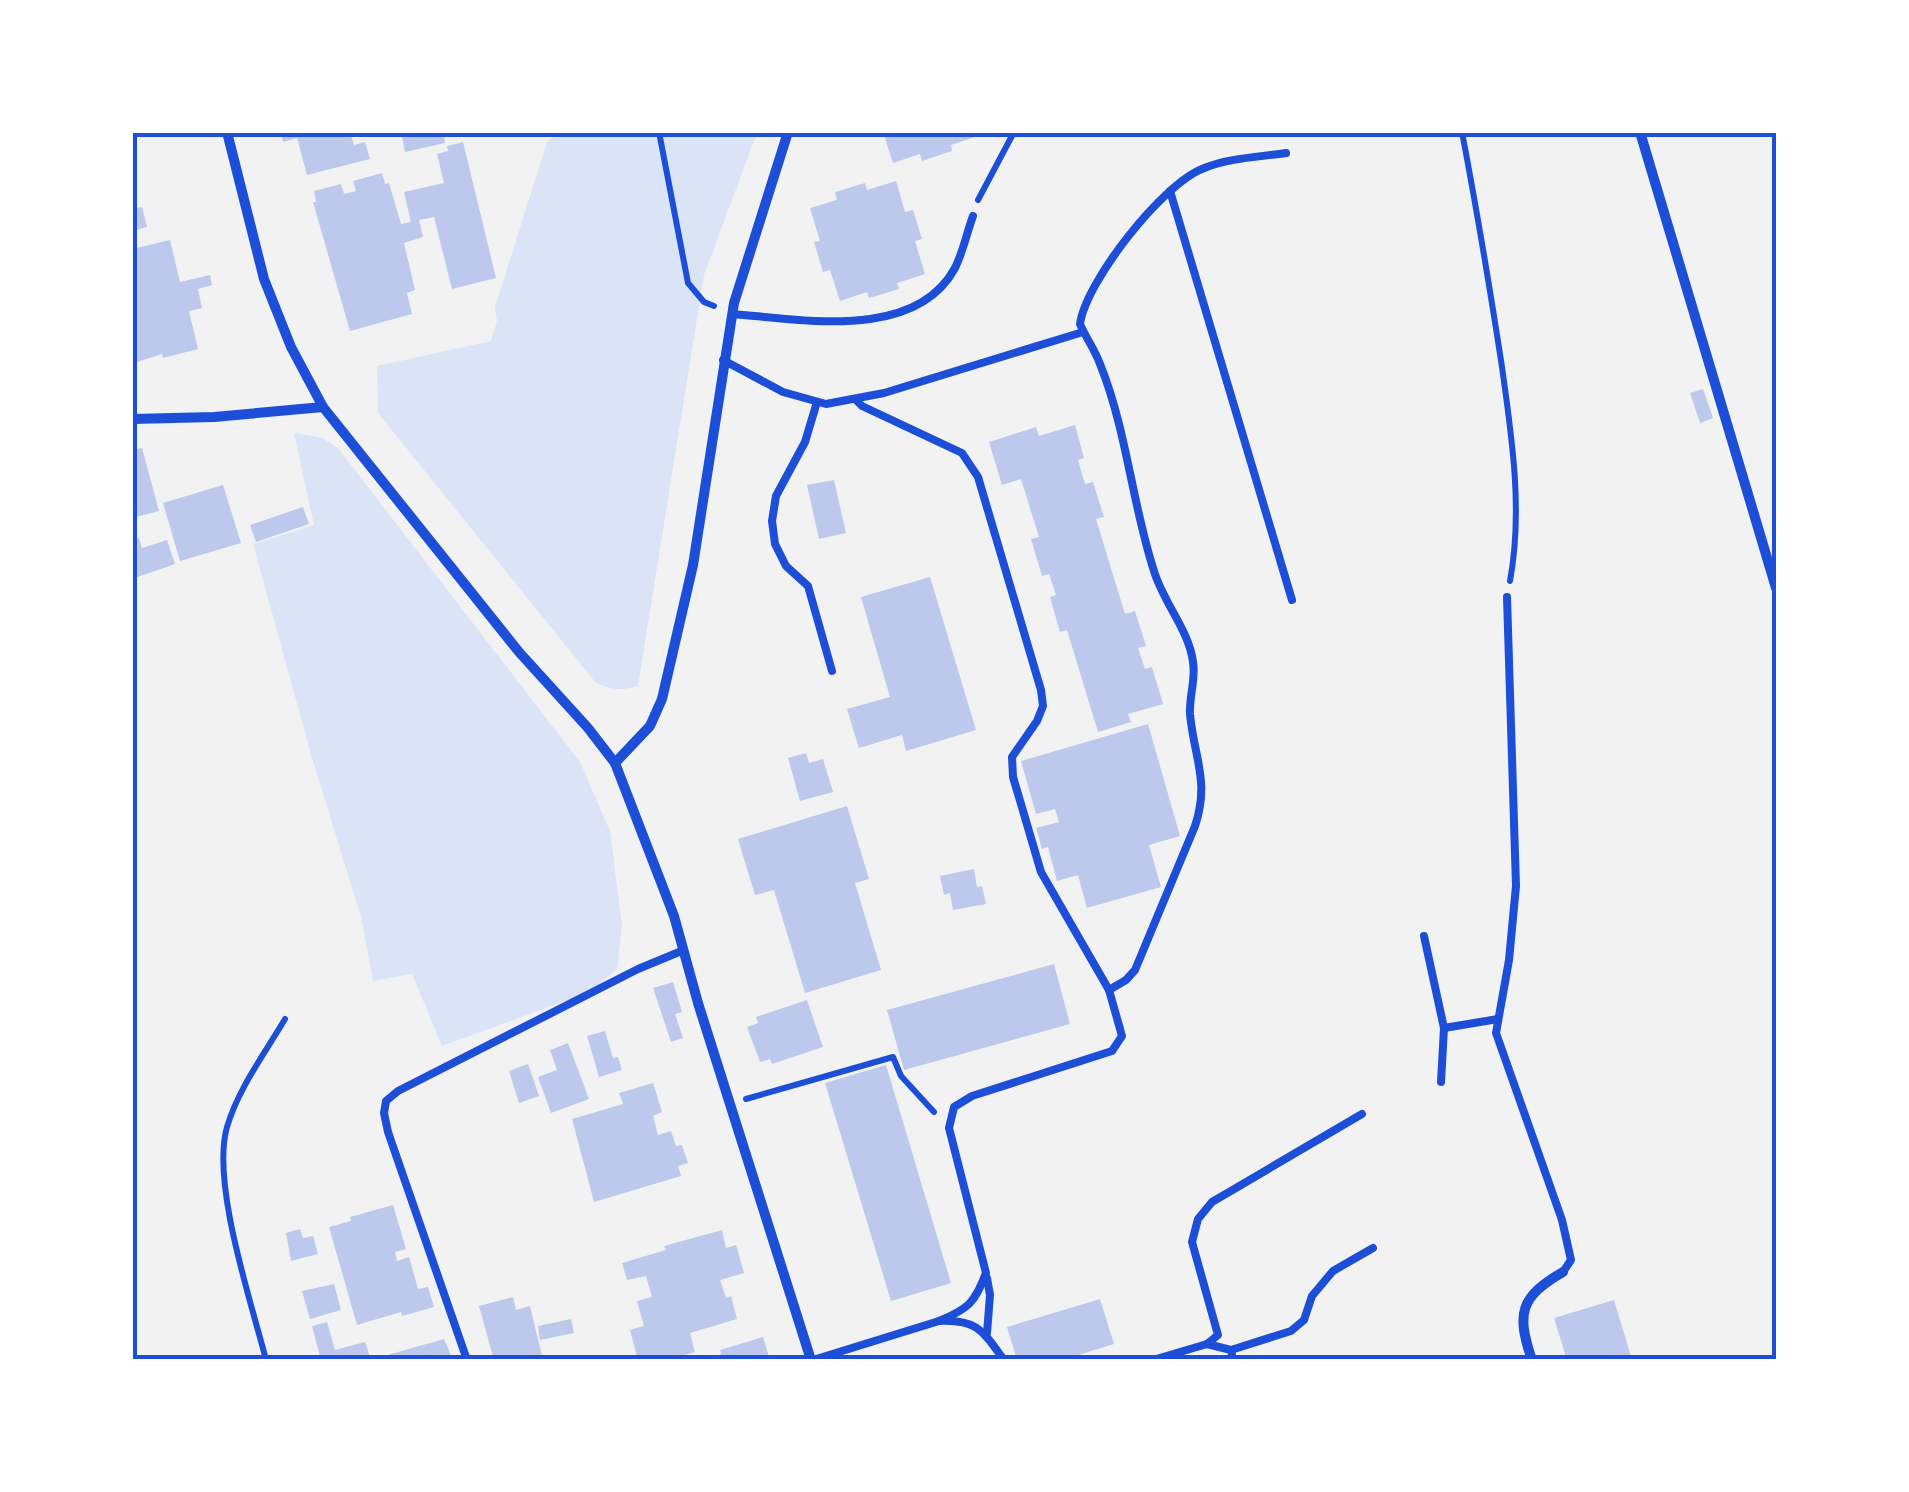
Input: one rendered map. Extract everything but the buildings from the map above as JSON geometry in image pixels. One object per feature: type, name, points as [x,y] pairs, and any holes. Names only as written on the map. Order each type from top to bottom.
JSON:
[{"type":"street","points":[[227,132],[264,279],[291,347],[322,408],[519,652],[615,763],[674,916],[812,1360]]},
{"type":"street","points":[[615,763],[650,726],[662,699],[692,565],[732,314],[788,132]]},
{"type":"street","points":[[1640,132],[1776,588]]},
{"type":"street","points":[[132,419],[322,408]]},
{"type":"street","points":[[1532,1360],[1521,1320],[1526,1302],[1540,1286],[1563,1272]]},
{"type":"lane","points":[[1109,990],[1135,970],[1195,826],[1204,784],[1190,715],[1195,683],[1193,659],[1153,569],[1112,401],[1100,363],[1080,324],[1087,297],[1130,234],[1180,180],[1204,167],[1286,152]]},
{"type":"lane","points":[[1170,190],[1292,600]]},
{"type":"lane","points":[[732,314],[845,322],[907,310],[929,296],[954,269],[972,216]]},
{"type":"lane","points":[[723,360],[783,392],[826,404],[856,400],[1083,332]]},
{"type":"lane","points":[[856,400],[962,453],[978,477],[1041,690],[1042,706],[1036,720],[1012,756],[1013,777],[1041,872],[1109,990],[1122,1036],[1112,1051],[972,1096],[954,1107],[949,1128],[986,1273],[990,1295],[988,1336]]},
{"type":"lane","points":[[817,402],[804,442],[776,496],[772,521],[775,544],[786,566],[808,586],[832,671]]},
{"type":"lane","points":[[1507,597],[1516,886],[1510,960],[1496,1034],[1562,1220],[1571,1260],[1563,1272]]},
{"type":"lane","points":[[1424,936],[1444,1028],[1441,1082]]},
{"type":"lane","points":[[467,1360],[388,1132],[386,1101],[398,1091],[638,969],[684,950]]},
{"type":"lane","points":[[1444,1028],[1498,1020]]},
{"type":"lane","points":[[1154,1360],[1206,1344],[1218,1335],[1192,1242],[1198,1219],[1212,1202],[1362,1114]]},
{"type":"lane","points":[[1206,1344],[1232,1355],[1291,1331],[1304,1320],[1312,1296],[1333,1271],[1372,1248]]},
{"type":"lane","points":[[812,1360],[939,1322],[966,1310],[979,1293],[986,1273]]},
{"type":"lane","points":[[939,1322],[961,1320],[981,1328],[1004,1360]]},
{"type":"path","points":[[659,132],[688,283],[704,302],[732,314]]},
{"type":"path","points":[[972,216],[1014,132]]},
{"type":"path","points":[[1462,132],[1487,265],[1514,462],[1517,542],[1507,597]]},
{"type":"path","points":[[266,1360],[228,1208],[221,1162],[227,1126],[285,1019]]},
{"type":"path","points":[[730,1104],[893,1057],[901,1076],[949,1128]]},
{"type":"shaded area","points":[[559,133],[757,133],[704,275],[638,686],[626,689],[596,683],[378,413],[377,366],[491,341],[497,321],[495,307],[547,142]]},
{"type":"shaded area","points":[[294,433],[322,438],[338,448],[580,762],[610,831],[622,926],[617,969],[590,992],[442,1046],[412,974],[373,981],[361,917],[253,544],[314,525]]}]
